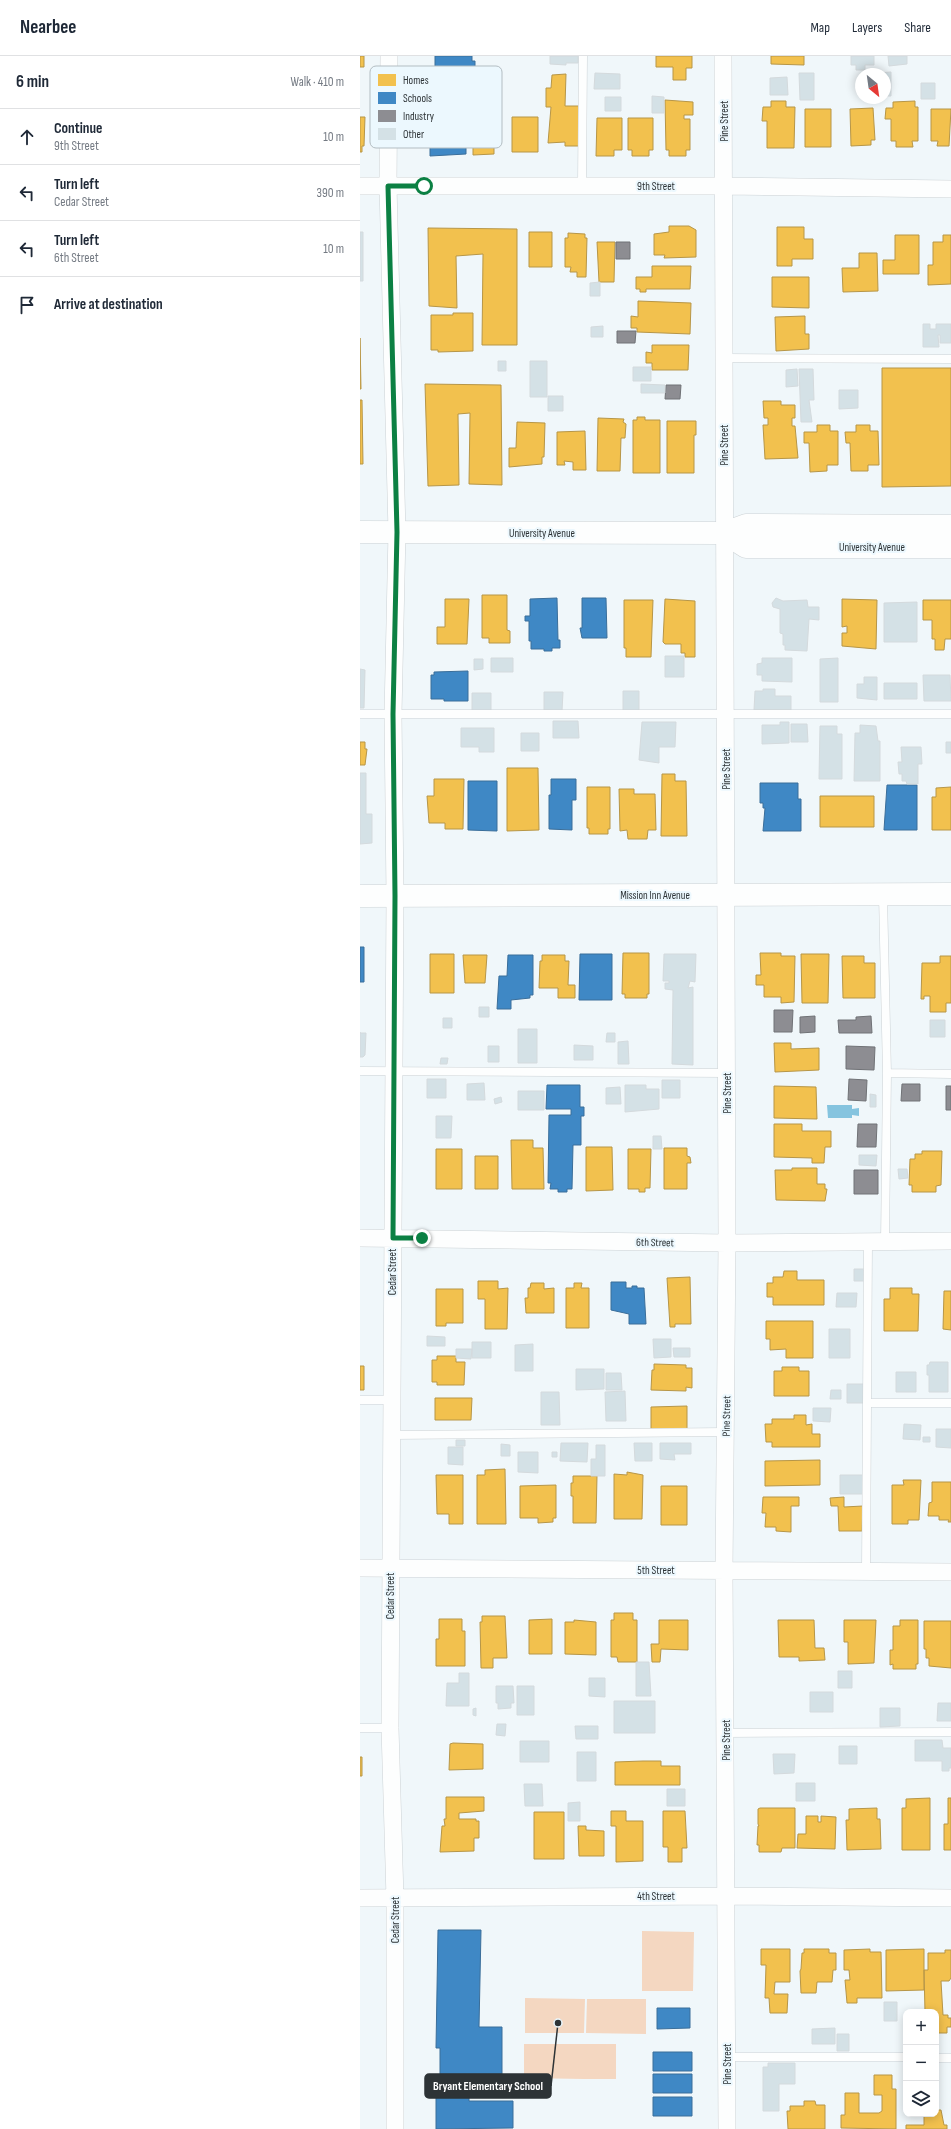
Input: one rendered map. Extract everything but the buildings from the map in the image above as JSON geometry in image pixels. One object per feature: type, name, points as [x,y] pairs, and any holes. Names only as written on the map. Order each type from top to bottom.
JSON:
[{"type":"main road","name":"University Avenue","points":[[360,532],[724,533],[746,525],[951,526]]},
{"type":"main road","name":"University Avenue","points":[[724,533],[746,547],[951,547]]},
{"type":"main road","name":"Mission Inn Avenue","points":[[360,896],[951,894]]},
{"type":"street","name":"Cedar Street","points":[[389,56],[389,66]]},
{"type":"street","name":"Pine Street","points":[[723,56],[727,1073],[724,1570],[727,1896],[727,2129]]},
{"type":"street","name":"Cedar Street","points":[[388,148],[397,532],[393,714],[395,896],[390,1568],[390,1728],[395,1898],[395,2129]]},
{"type":"street","name":"9th Street","points":[[360,186],[724,186],[951,189]]},
{"type":"street","name":"6th Street","points":[[360,1238],[727,1243],[951,1241]]},
{"type":"street","name":"5th Street","points":[[360,1568],[951,1572]]},
{"type":"street","name":"4th Street","points":[[360,1898],[727,1896],[951,1898]]},
{"type":"lane","points":[[582,186],[583,56]]},
{"type":"lane","points":[[724,358],[951,359]]},
{"type":"lane","points":[[360,714],[951,714]]},
{"type":"lane","points":[[883,894],[886,1073],[885,1242]]},
{"type":"lane","points":[[360,1071],[727,1073]]},
{"type":"lane","points":[[886,1073],[951,1074]]},
{"type":"lane","points":[[866,1572],[868,1242]]},
{"type":"lane","points":[[360,1400],[392,1400]]},
{"type":"lane","points":[[867,1403],[951,1403]]},
{"type":"lane","points":[[391,1435],[726,1432]]},
{"type":"lane","points":[[360,1728],[390,1728]]},
{"type":"lane","points":[[726,1733],[951,1732]]},
{"type":"lane","points":[[727,2057],[903,2058]]},
{"type":"lane","points":[[939,2058],[951,2058]]},
{"type":"shaded area","points":[[642,1931],[694,1932],[693,1991],[642,1991]]},
{"type":"shaded area","points":[[525,1998],[585,1999],[584,2033],[525,2033]]},
{"type":"shaded area","points":[[587,1999],[646,1999],[646,2034],[586,2033]]},
{"type":"shaded area","points":[[524,2044],[616,2044],[616,2079],[524,2078]]},
{"type":"water","points":[[827,1105],[852,1105],[852,1109],[859,1108],[859,1116],[852,1115],[852,1118],[828,1118]]},
{"type":"place","name":"Bryant Elementary School","points":[[558,2023]]},
{"type":"route","points":[[422,1238],[393,1238],[395,896],[393,714],[397,532],[388,186],[424,186]]}]
